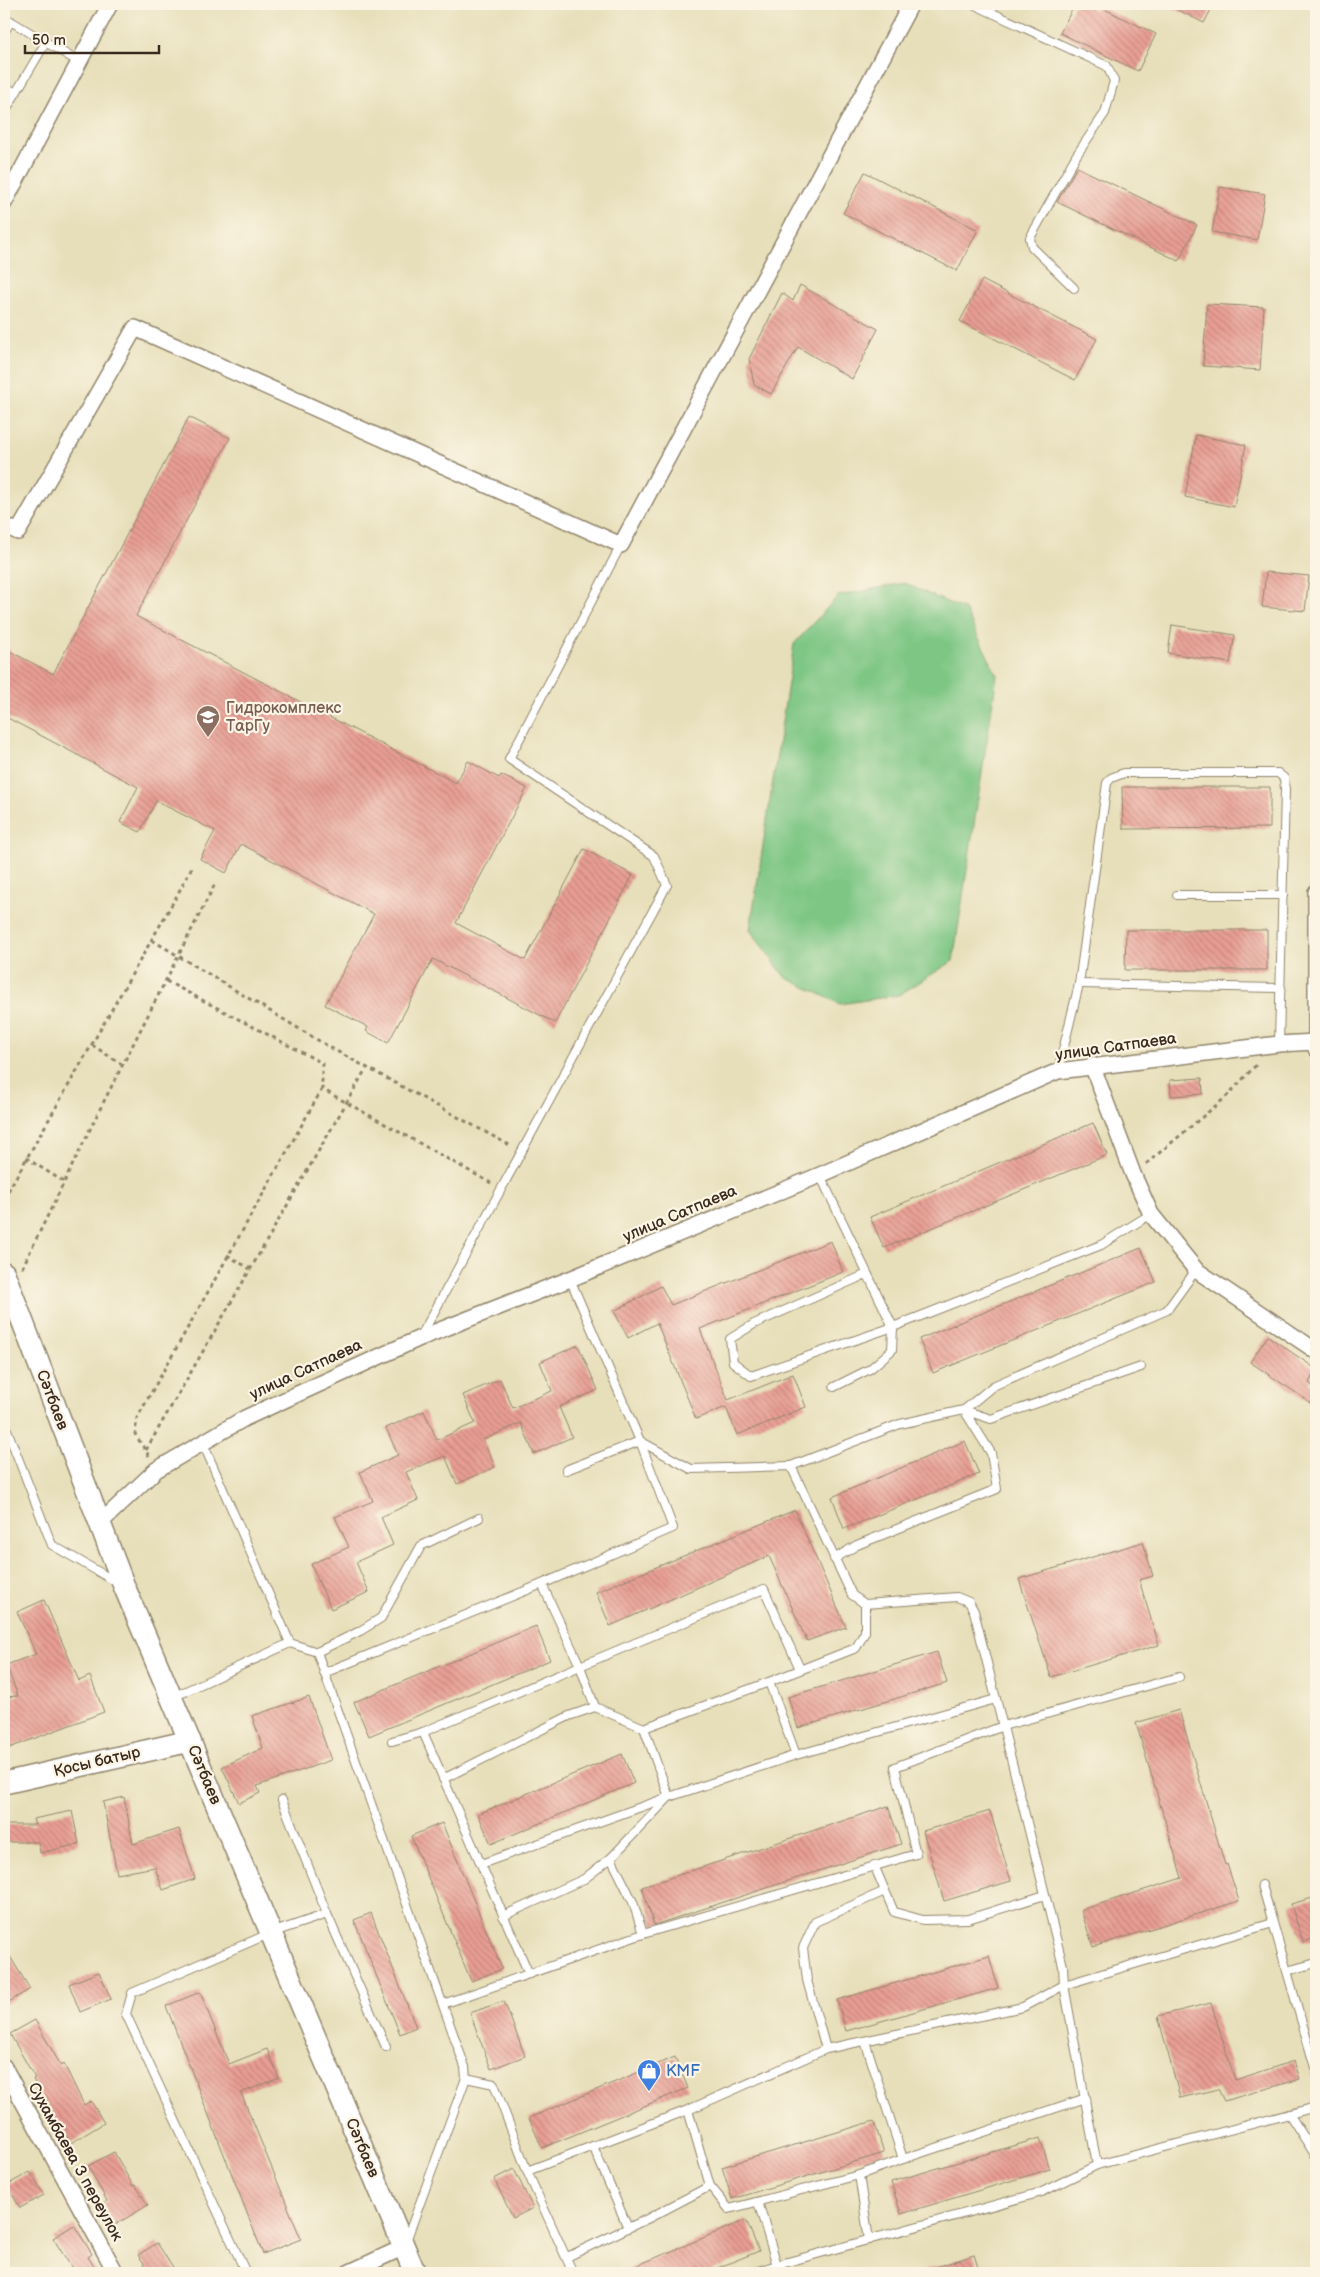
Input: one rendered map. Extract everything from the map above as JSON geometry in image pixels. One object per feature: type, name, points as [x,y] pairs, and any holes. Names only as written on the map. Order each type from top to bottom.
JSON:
[{"type":"street","points":[[4,203],[110,4]]},
{"type":"street","points":[[4,525],[18,532],[135,328],[621,545],[911,4]]},
{"type":"street","points":[[1316,892],[1316,1046]]},
{"type":"street","name":"улица Сатпаева","points":[[99,1524],[156,1470],[202,1441],[245,1418],[420,1338],[570,1279],[820,1175],[1058,1071],[1092,1065],[1279,1044],[1316,1046]]},
{"type":"street","points":[[1092,1065],[1133,1174],[1151,1214],[1196,1270],[1316,1351]]},
{"type":"street","name":"Сәтбаев","points":[[6,1281],[124,1586],[415,2273]]},
{"type":"street","name":"Қосы батыр","points":[[4,1783],[190,1741]]},
{"type":"street","name":"Сухамбаева 3 переулок","points":[[4,2067],[116,2273]]},
{"type":"street","points":[[348,2273],[404,2247]]},
{"type":"lane","points":[[973,4],[1107,66],[1114,81],[1105,113],[1076,156],[1030,238],[1032,247],[1074,288]]},
{"type":"lane","points":[[4,32],[7,19],[79,62]]},
{"type":"lane","points":[[4,113],[46,42]]},
{"type":"lane","points":[[4,86],[16,93]]},
{"type":"lane","points":[[420,1338],[667,885],[654,856],[510,758],[621,545]]},
{"type":"lane","points":[[1058,1071],[1079,984],[1107,783],[1111,778],[1124,774],[1278,774],[1284,778],[1279,1044]]},
{"type":"lane","points":[[1177,895],[1283,895]]},
{"type":"lane","points":[[1079,984],[1281,988]]},
{"type":"lane","points":[[820,1175],[893,1327],[892,1350],[870,1369],[834,1387]]},
{"type":"lane","points":[[867,1274],[754,1324],[730,1339],[733,1362],[751,1376],[893,1327],[1101,1245],[1151,1214]]},
{"type":"lane","points":[[640,1441],[691,1469],[791,1466],[900,1424],[964,1410],[993,1386],[1167,1310],[1196,1270]]},
{"type":"lane","points":[[324,1673],[673,1528],[640,1441],[570,1279]]},
{"type":"lane","points":[[964,1410],[991,1418],[1141,1367]]},
{"type":"lane","points":[[834,1559],[857,1545],[997,1489],[991,1452],[964,1410]]},
{"type":"lane","points":[[4,1422],[52,1545],[124,1586]]},
{"type":"lane","points":[[202,1441],[290,1643]]},
{"type":"lane","points":[[566,1470],[640,1441]]},
{"type":"lane","points":[[791,1466],[852,1595],[865,1604],[957,1597],[969,1602],[974,1611],[1063,1966],[1064,1985],[1097,2165]]},
{"type":"lane","points":[[171,1698],[290,1643],[316,1652],[360,1631],[381,1618],[421,1546],[478,1518]]},
{"type":"lane","points":[[542,1584],[580,1666],[595,1707]]},
{"type":"lane","points":[[392,1741],[423,1732],[764,1589],[800,1669]]},
{"type":"lane","points":[[444,1779],[569,1716],[595,1707],[644,1728],[856,1648],[865,1632],[865,1604]]},
{"type":"lane","points":[[316,1652],[465,2067],[466,2078],[404,2247]]},
{"type":"lane","points":[[443,2004],[643,1934],[874,1864],[916,1854],[895,1767],[1003,1726],[1179,1677]]},
{"type":"lane","points":[[770,1682],[796,1755]]},
{"type":"lane","points":[[480,1864],[669,1797],[796,1755],[996,1699]]},
{"type":"lane","points":[[644,1728],[669,1797]]},
{"type":"lane","points":[[423,1732],[529,1974]]},
{"type":"lane","points":[[503,1916],[584,1879],[611,1858],[669,1797]]},
{"type":"lane","points":[[282,1800],[327,1914],[386,2047]]},
{"type":"lane","points":[[611,1858],[633,1902],[643,1934]]},
{"type":"lane","points":[[874,1864],[894,1912],[923,1920],[968,1919],[1045,1895]]},
{"type":"lane","points":[[1262,1885],[1316,2070]]},
{"type":"lane","points":[[826,2049],[807,1980],[803,1948],[815,1922],[885,1891]]},
{"type":"lane","points":[[246,2273],[126,2014],[132,1993],[271,1933],[327,1914]]},
{"type":"lane","points":[[527,2171],[688,2110],[826,2049],[1023,2007],[1064,1985],[1273,1923]]},
{"type":"lane","points":[[1287,1971],[1316,1963]]},
{"type":"lane","points":[[865,2041],[903,2159]]},
{"type":"lane","points":[[466,2078],[494,2084],[527,2171],[573,2273]]},
{"type":"lane","points":[[688,2110],[710,2186],[729,2209],[858,2174],[1086,2098]]},
{"type":"lane","points":[[752,2273],[1042,2192],[1097,2165],[1316,2107]]},
{"type":"lane","points":[[1289,2114],[1316,2156]]},
{"type":"lane","points":[[593,2146],[628,2228]]},
{"type":"lane","points":[[858,2174],[869,2240]]},
{"type":"lane","points":[[567,2257],[710,2186]]},
{"type":"lane","points":[[758,2202],[776,2265]]},
{"type":"path","points":[[4,1198],[152,940],[192,866]]},
{"type":"path","points":[[6,1281],[64,1182],[215,884]]},
{"type":"path","points":[[152,940],[367,1067],[512,1146],[508,1154]]},
{"type":"path","points":[[156,1470],[135,1434],[137,1418],[322,1089],[322,1064],[166,981]]},
{"type":"path","points":[[1133,1174],[1194,1126],[1279,1044]]},
{"type":"path","points":[[92,1045],[123,1065]]},
{"type":"path","points":[[146,1450],[252,1270],[367,1067]]},
{"type":"path","points":[[322,1089],[491,1184],[495,1176]]},
{"type":"path","points":[[26,1158],[64,1182]]},
{"type":"path","points":[[227,1255],[252,1270]]},
{"type":"green space","points":[[904,583],[965,610],[997,675],[953,961],[899,995],[840,1004],[785,977],[750,930],[794,644],[838,596]]},
{"type":"building","points":[[1075,4],[1083,4],[1096,10],[1098,6],[1156,34],[1138,71],[1060,33]]},
{"type":"building","points":[[1166,4],[1214,4],[1204,23]]},
{"type":"building","points":[[1077,167],[1197,225],[1179,261],[1057,202]]},
{"type":"building","points":[[865,172],[978,230],[957,271],[843,213]]},
{"type":"building","points":[[1220,187],[1265,194],[1257,240],[1212,232]]},
{"type":"building","points":[[982,280],[1097,339],[1075,380],[960,321]]},
{"type":"building","points":[[800,285],[878,329],[852,379],[798,347],[771,394],[754,385],[749,359],[782,293],[793,301]]},
{"type":"building","points":[[1207,304],[1264,307],[1260,370],[1203,366]]},
{"type":"building","name":"Гидрокомплекс ТарГу","points":[[189,417],[230,438],[136,616],[456,783],[468,761],[499,778],[501,775],[527,788],[456,923],[525,960],[584,849],[633,875],[555,1023],[433,959],[388,1043],[366,1031],[368,1027],[325,1005],[374,914],[241,844],[226,873],[200,859],[215,831],[156,801],[140,832],[120,822],[138,787],[4,716],[4,648],[53,674]]},
{"type":"building","points":[[1196,435],[1246,445],[1234,507],[1185,497]]},
{"type":"building","points":[[1266,572],[1309,576],[1305,611],[1262,607]]},
{"type":"building","points":[[1172,625],[1235,635],[1230,663],[1168,653]]},
{"type":"building","points":[[1122,787],[1270,787],[1270,828],[1123,829]]},
{"type":"building","points":[[1126,930],[1267,930],[1267,970],[1125,970]]},
{"type":"building","points":[[1202,1078],[1203,1094],[1171,1096],[1170,1080]]},
{"type":"building","points":[[1093,1123],[1107,1155],[884,1248],[870,1217]]},
{"type":"building","points":[[831,1241],[843,1272],[700,1329],[728,1400],[793,1374],[806,1407],[737,1435],[726,1407],[696,1419],[657,1323],[628,1338],[614,1311],[661,1286],[671,1305]]},
{"type":"building","points":[[1141,1248],[1156,1282],[933,1373],[919,1339]]},
{"type":"building","points":[[1268,1336],[1316,1369],[1309,1383],[1316,1388],[1316,1395],[1311,1403],[1250,1362]]},
{"type":"building","points":[[578,1345],[598,1390],[559,1407],[572,1437],[534,1454],[521,1423],[483,1440],[495,1467],[457,1484],[445,1456],[406,1472],[418,1500],[381,1517],[393,1545],[356,1562],[369,1592],[331,1609],[311,1564],[349,1547],[335,1517],[373,1501],[360,1472],[398,1455],[386,1428],[424,1411],[437,1440],[475,1423],[463,1395],[500,1379],[513,1408],[552,1391],[540,1362]]},
{"type":"building","points":[[965,1441],[979,1474],[844,1529],[832,1497]]},
{"type":"building","points":[[795,1510],[846,1627],[807,1641],[769,1556],[610,1626],[596,1592]]},
{"type":"building","points":[[1143,1542],[1153,1576],[1139,1580],[1159,1645],[1051,1677],[1019,1579]]},
{"type":"building","points":[[44,1600],[79,1681],[90,1676],[104,1712],[4,1750],[4,1697],[18,1696],[6,1665],[36,1654],[17,1612]]},
{"type":"building","points":[[536,1626],[550,1660],[369,1736],[354,1702]]},
{"type":"building","points":[[937,1652],[947,1683],[798,1728],[788,1697]]},
{"type":"building","points":[[309,1697],[331,1760],[257,1786],[260,1793],[239,1803],[222,1767],[263,1748],[252,1716]]},
{"type":"building","points":[[1179,1710],[1225,1865],[1227,1864],[1239,1901],[1093,1947],[1081,1910],[1182,1878],[1136,1723]]},
{"type":"building","points":[[622,1754],[634,1783],[491,1844],[478,1814]]},
{"type":"building","points":[[124,1797],[133,1844],[179,1829],[195,1879],[163,1890],[155,1867],[117,1874],[103,1802]]},
{"type":"building","points":[[888,1806],[901,1844],[654,1925],[642,1887]]},
{"type":"building","points":[[72,1811],[79,1844],[40,1853],[38,1842],[4,1842],[4,1825],[35,1825],[33,1819]]},
{"type":"building","points":[[990,1811],[1011,1881],[944,1901],[923,1831]]},
{"type":"building","points":[[442,1823],[502,1969],[471,1981],[411,1836]]},
{"type":"building","points":[[1316,1897],[1316,1938],[1303,1942],[1291,1904]]},
{"type":"building","points":[[371,1913],[416,2027],[400,2034],[354,1920]]},
{"type":"building","points":[[4,1947],[30,1989],[4,2005]]},
{"type":"building","points":[[989,1956],[998,1988],[846,2031],[837,2000]]},
{"type":"building","points":[[99,1972],[111,1999],[80,2012],[69,1984]]},
{"type":"building","points":[[200,1992],[229,2064],[267,2049],[279,2078],[241,2093],[301,2239],[263,2254],[166,2006]]},
{"type":"building","points":[[504,2001],[525,2056],[491,2069],[470,2013]]},
{"type":"building","points":[[1211,2003],[1235,2080],[1294,2061],[1300,2079],[1224,2101],[1218,2089],[1180,2098],[1158,2016]]},
{"type":"building","points":[[35,2020],[61,2066],[64,2064],[84,2105],[91,2101],[104,2123],[71,2143],[47,2104],[45,2105],[33,2079],[35,2078],[10,2034]]},
{"type":"building","points":[[675,2057],[688,2088],[542,2148],[529,2118]]},
{"type":"building","points":[[874,2121],[884,2153],[732,2199],[722,2167]]},
{"type":"building","points":[[1040,2138],[1050,2169],[901,2214],[891,2182]]},
{"type":"building","points":[[114,2152],[133,2186],[135,2185],[148,2205],[115,2225],[103,2204],[107,2201],[88,2166]]},
{"type":"building","points":[[514,2169],[533,2208],[513,2218],[494,2179]]},
{"type":"building","points":[[30,2172],[44,2195],[20,2208],[7,2185]]},
{"type":"building","points":[[746,2220],[759,2251],[705,2273],[619,2273]]},
{"type":"building","points":[[74,2225],[92,2254],[88,2257],[98,2273],[75,2273],[53,2238]]},
{"type":"building","points":[[157,2243],[177,2273],[151,2273],[138,2255]]},
{"type":"building","points":[[974,2255],[980,2273],[926,2273],[926,2270]]},
{"type":"place","name":"Гидрокомплекс ТарГу","points":[[208,738]]},
{"type":"place","name":"KMF","points":[[649,2092]]}]
